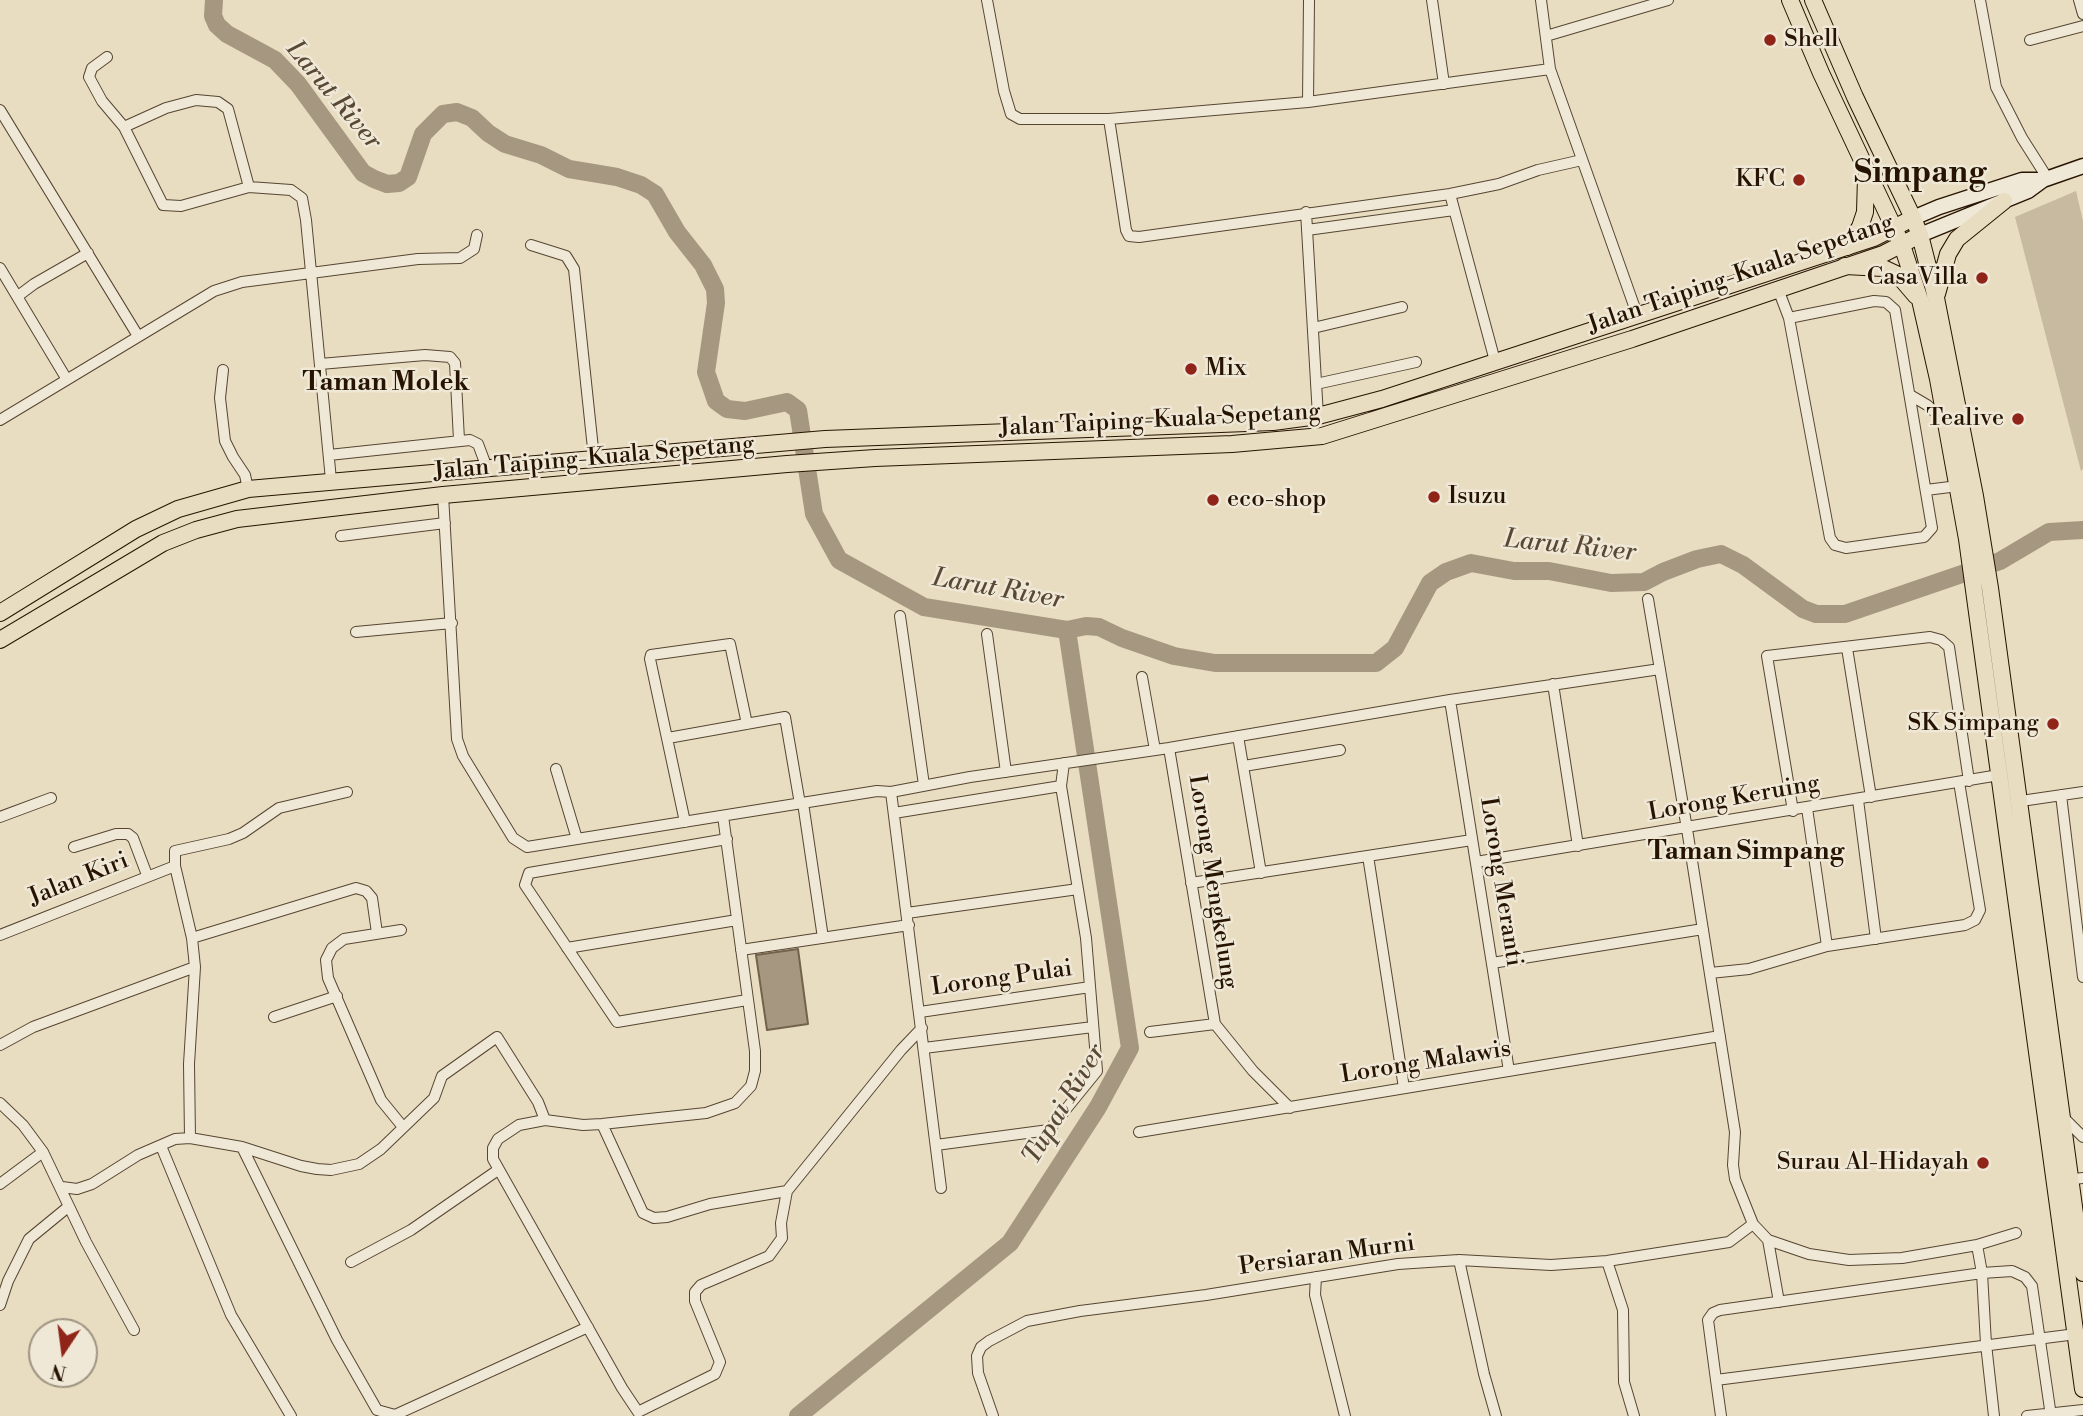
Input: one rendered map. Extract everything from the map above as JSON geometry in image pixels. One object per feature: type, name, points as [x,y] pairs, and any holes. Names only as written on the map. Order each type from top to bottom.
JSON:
[{"type":"main road","points":[[1790,0],[1902,245],[1920,300],[1958,486],[1975,538]]},
{"type":"main road","points":[[1813,0],[1855,97],[1920,234],[1937,298],[1982,589],[1999,775],[2081,1239],[2083,1273]]},
{"type":"main road","points":[[2045,179],[2083,166]]},
{"type":"main road","points":[[1847,247],[1860,227],[1865,212],[1866,169]]},
{"type":"main road","name":"Jalan Taiping-Kuala Sepetang","points":[[0,613],[136,529],[178,509],[248,489],[825,439],[1273,422],[1318,416],[1382,399],[1874,238],[1938,207],[2022,180],[2045,179]]},
{"type":"main road","name":"Jalan Taiping-Kuala Sepetang","points":[[0,640],[163,543],[237,519],[443,495],[787,464],[1232,444],[1322,436],[1632,339],[1883,254],[1920,234],[2028,191],[2045,179]]},
{"type":"main road","points":[[1937,298],[1948,254],[1957,239],[2004,201]]},
{"type":"main road","points":[[1845,266],[1883,268],[1898,275],[1920,300]]},
{"type":"main road","points":[[1982,589],[2021,801],[2062,1117],[2069,1179],[2076,1334],[2083,1388]]},
{"type":"street","points":[[987,0],[1004,91],[1011,114],[1027,120],[1109,118],[1308,102],[1550,69]]},
{"type":"street","points":[[1308,102],[1309,0]]},
{"type":"street","points":[[1432,0],[1444,84]]},
{"type":"street","points":[[1541,0],[1550,69],[1637,314]]},
{"type":"street","points":[[1546,36],[1650,3],[1668,0]]},
{"type":"street","points":[[1980,0],[1996,87],[2045,179]]},
{"type":"street","points":[[2079,0],[2083,14]]},
{"type":"street","points":[[2030,40],[2083,26]]},
{"type":"street","points":[[107,57],[92,68],[89,77],[102,101],[124,127],[163,205],[181,206],[249,187],[291,190],[302,198],[312,274],[331,481]]},
{"type":"street","points":[[124,127],[166,108],[196,100],[218,102],[228,109],[249,187]]},
{"type":"street","points":[[0,110],[138,336]]},
{"type":"street","points":[[1109,118],[1126,230],[1129,236],[1139,237],[1450,194],[1499,184],[1538,170],[1582,160]]},
{"type":"street","points":[[1450,194],[1494,361]]},
{"type":"street","points":[[1307,230],[1454,210]]},
{"type":"street","points":[[1306,212],[1318,416]]},
{"type":"street","points":[[0,419],[214,291],[242,282],[418,259],[460,258],[474,249],[477,235]]},
{"type":"street","points":[[531,245],[566,256],[575,269],[594,458]]},
{"type":"street","points":[[18,296],[88,253]]},
{"type":"street","points":[[0,268],[66,378]]},
{"type":"street","points":[[1778,289],[1789,318],[1830,538],[1835,545],[1846,548],[1924,537],[1932,528],[1895,310],[1886,302],[1874,301],[1789,318]]},
{"type":"street","points":[[1313,328],[1402,307]]},
{"type":"street","points":[[320,364],[438,354],[450,356],[455,363],[459,440]]},
{"type":"street","points":[[1316,384],[1416,362]]},
{"type":"street","points":[[223,370],[220,398],[225,441],[245,475],[248,489]]},
{"type":"street","points":[[1909,395],[1927,405],[1945,421]]},
{"type":"street","points":[[329,455],[470,440],[478,444],[487,468]]},
{"type":"street","points":[[1926,490],[1958,486]]},
{"type":"street","points":[[443,495],[457,739],[463,756],[513,838],[527,847],[877,791],[891,792],[1450,700],[1660,669]]},
{"type":"street","points":[[341,536],[445,523]]},
{"type":"street","points":[[1648,599],[1688,829],[1735,1132],[1735,1179],[1753,1224],[1768,1240],[1809,1254],[1849,1261],[1902,1258],[1977,1245],[2016,1233]]},
{"type":"street","points":[[900,616],[924,785]]},
{"type":"street","points":[[356,632],[452,623]]},
{"type":"street","points":[[988,635],[1006,772]]},
{"type":"street","points":[[1710,973],[1749,969],[1827,947],[1965,925],[1975,920],[1980,910],[1948,647],[1941,640],[1930,637],[1767,656],[1793,811]]},
{"type":"street","points":[[685,822],[651,655],[730,644],[747,724]]},
{"type":"street","points":[[1847,648],[1871,797]]},
{"type":"street","points":[[1142,677],[1155,750]]},
{"type":"street","points":[[1553,684],[1578,846]]},
{"type":"street","name":"Lorong Meranti","points":[[1450,700],[1508,1071]]},
{"type":"street","points":[[668,738],[785,717],[802,803],[823,938]]},
{"type":"street","points":[[1238,736],[1261,873]]},
{"type":"street","name":"Lorong Mengkelung","points":[[1169,748],[1215,1024]]},
{"type":"street","points":[[1244,766],[1340,750]]},
{"type":"street","points":[[936,1145],[1049,1130],[1097,1071],[1086,938],[1061,786],[1069,762]]},
{"type":"street","points":[[556,769],[577,839]]},
{"type":"street","name":"Lorong Keruing","points":[[1476,862],[1688,829],[1999,775]]},
{"type":"street","points":[[894,813],[1061,786]]},
{"type":"street","points":[[190,1138],[189,1064],[195,967],[192,938],[173,857],[178,849],[229,839],[243,833],[279,808],[347,792]]},
{"type":"street","points":[[891,792],[941,1188]]},
{"type":"street","points":[[2021,801],[2083,792]]},
{"type":"street","points":[[2061,795],[2083,974]]},
{"type":"street","points":[[0,817],[51,798]]},
{"type":"street","points":[[1858,800],[1876,939]]},
{"type":"street","points":[[1807,808],[1827,947]]},
{"type":"street","points":[[723,816],[755,1051],[755,1071],[751,1086],[743,1097],[725,1108],[706,1113],[601,1125],[545,1119],[519,1125],[498,1139],[493,1148],[492,1159],[498,1170],[638,1412],[715,1374],[720,1362],[695,1301],[695,1292],[701,1285],[769,1256],[782,1238],[781,1223],[787,1191],[922,1028]]},
{"type":"street","points":[[74,847],[116,834],[128,834],[133,838],[147,876]]},
{"type":"street","points":[[726,839],[529,873],[525,885],[617,1021],[747,1000]]},
{"type":"street","points":[[1191,883],[1472,840]]},
{"type":"street","points":[[1368,856],[1404,1088]]},
{"type":"street","name":"Jalan Kiri","points":[[0,935],[175,866]]},
{"type":"street","points":[[192,938],[356,888],[366,891],[372,898],[377,933]]},
{"type":"street","points":[[907,913],[1078,890]]},
{"type":"street","points":[[567,948],[737,920]]},
{"type":"street","points":[[741,950],[909,925]]},
{"type":"street","points":[[1492,963],[1703,929]]},
{"type":"street","points":[[401,930],[344,939],[332,948],[326,960],[328,978],[381,1100],[403,1127]]},
{"type":"street","points":[[0,1045],[33,1027],[195,967]]},
{"type":"street","name":"Lorong Pulai","points":[[920,1012],[1090,987]]},
{"type":"street","points":[[274,1017],[337,996]]},
{"type":"street","points":[[1150,1032],[1215,1024],[1253,1071],[1290,1108]]},
{"type":"street","points":[[924,1048],[1093,1027]]},
{"type":"street","name":"Lorong Malawis","points":[[1139,1132],[1720,1036]]},
{"type":"street","points":[[62,1187],[77,1189],[92,1184],[138,1155],[175,1139],[190,1138],[242,1147],[301,1166],[331,1170],[359,1164],[381,1149],[434,1098],[442,1076],[497,1037],[538,1102],[545,1119]]},
{"type":"street","points":[[0,1103],[23,1125],[43,1152],[62,1187],[68,1207],[134,1330]]},
{"type":"street","points":[[2062,1117],[2083,1137]]},
{"type":"street","points":[[601,1125],[643,1213],[654,1218],[667,1217],[710,1204],[787,1191]]},
{"type":"street","points":[[160,1146],[231,1315],[291,1416]]},
{"type":"street","points":[[242,1147],[337,1340],[377,1410],[396,1415],[588,1327]]},
{"type":"street","points":[[0,1184],[43,1152]]},
{"type":"street","points":[[351,1262],[411,1230],[498,1170]]},
{"type":"street","points":[[0,1305],[8,1281],[29,1239],[68,1207]]},
{"type":"street","name":"Persiaran Murni","points":[[993,1416],[978,1373],[977,1356],[981,1347],[989,1341],[1027,1321],[1398,1264],[1459,1260],[1551,1265],[1606,1261],[1729,1242],[1753,1224]]},
{"type":"street","points":[[1768,1240],[1779,1302]]},
{"type":"street","points":[[1977,1245],[1982,1273],[1994,1416]]},
{"type":"street","points":[[1459,1260],[1483,1374],[1496,1416]]},
{"type":"street","points":[[1606,1261],[1623,1310],[1624,1382],[1634,1416]]},
{"type":"street","points":[[1721,1416],[1708,1324],[1710,1315],[1720,1310],[2012,1271],[2025,1277],[2032,1286],[2051,1415]]},
{"type":"street","points":[[1315,1277],[1315,1295],[1345,1416]]},
{"type":"street","points":[[1716,1380],[2076,1334]]},
{"type":"street","points":[[2027,1416],[2083,1410]]},
{"type":"shaded area","points":[[2076,191],[2083,221],[2081,471],[2015,217]]},
{"type":"shaded area","points":[[798,949],[808,1024],[767,1030],[756,955]]},
{"type":"waterway","name":"Larut River","points":[[214,0],[213,16],[217,25],[227,34],[275,60],[298,84],[363,173],[374,179],[387,184],[399,183],[408,177],[423,134],[443,114],[457,112],[472,118],[505,144],[541,155],[569,169],[617,177],[641,185],[655,194],[677,232],[703,265],[715,289],[716,303],[706,372],[716,401],[727,409],[745,411],[787,402],[798,410],[814,514],[839,560],[924,607],[1067,630],[1086,626],[1099,627],[1174,656],[1215,663],[1376,663],[1395,648],[1430,583],[1446,572],[1471,563],[1514,571],[1549,571],[1611,583],[1644,582],[1697,559],[1721,554],[1743,565],[1803,609],[1816,614],[1845,614],[2000,561],[2049,532],[2083,530]]},
{"type":"waterway","name":"Tupai River","points":[[798,1416],[1010,1243],[1098,1107],[1130,1048],[1067,630]]},
{"type":"place","name":"Shell","points":[[1770,40]]},
{"type":"place","name":"KFC","points":[[1799,180]]},
{"type":"place","name":"CasaVilla","points":[[1982,278]]},
{"type":"place","name":"Mix","points":[[1191,369]]},
{"type":"place","name":"Tealive","points":[[2018,419]]},
{"type":"place","name":"Isuzu","points":[[1434,497]]},
{"type":"place","name":"eco-shop","points":[[1213,500]]},
{"type":"place","name":"SK Simpang","points":[[2053,724]]},
{"type":"place","name":"Surau Al-Hidayah","points":[[1983,1163]]},
{"type":"district","name":"Simpang","points":[[1920,174]]},
{"type":"district","name":"Taman Molek","points":[[386,384]]},
{"type":"district","name":"Taman Simpang","points":[[1746,853]]}]
